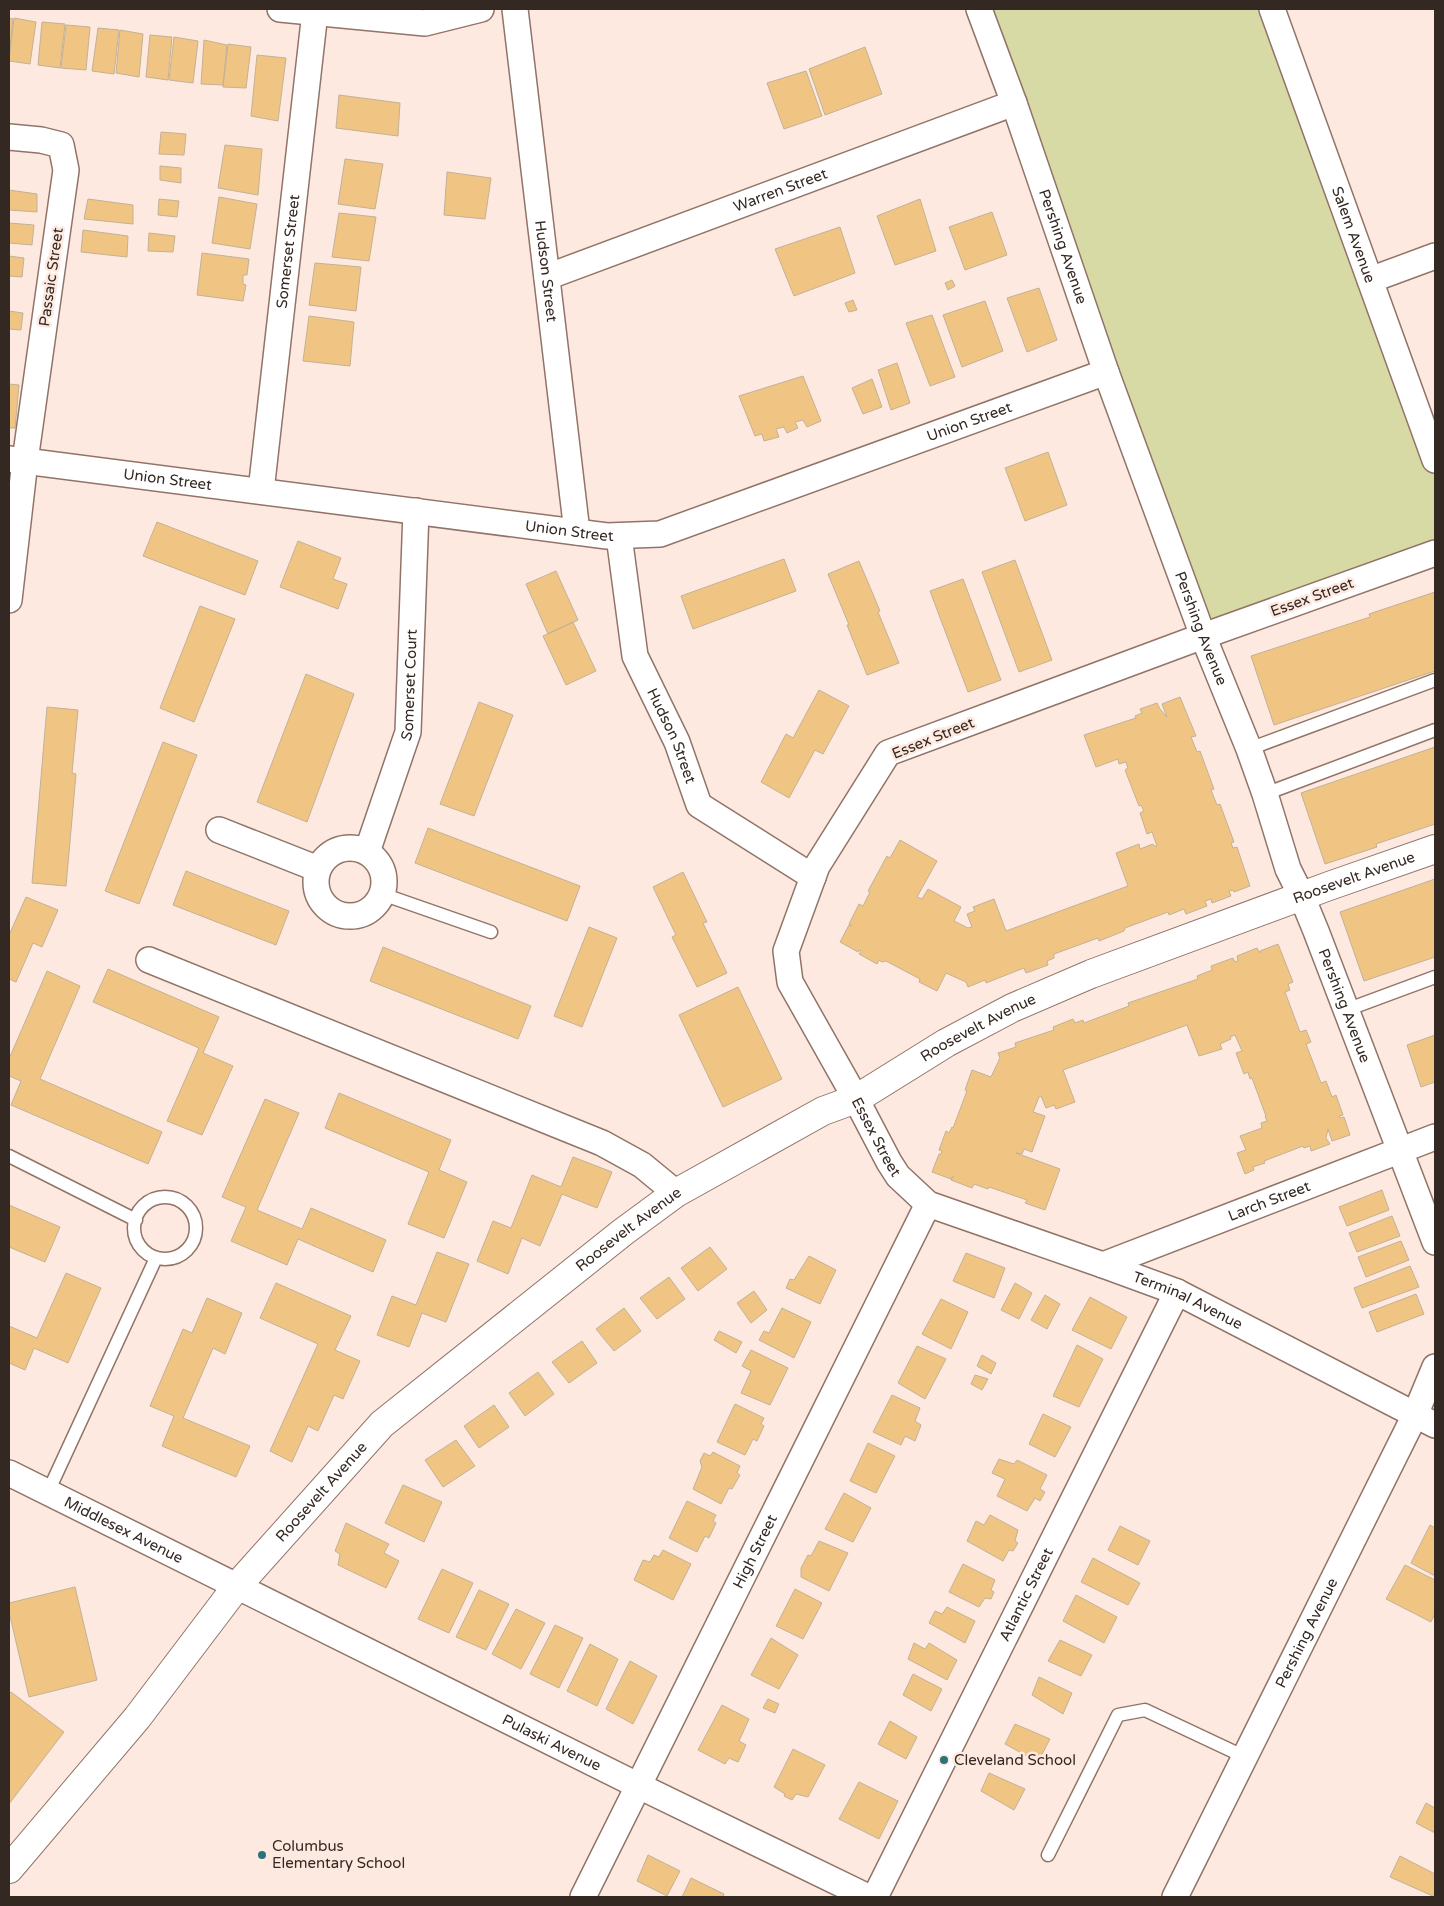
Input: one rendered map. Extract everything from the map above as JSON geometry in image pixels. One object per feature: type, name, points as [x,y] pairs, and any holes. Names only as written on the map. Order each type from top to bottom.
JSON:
[{"type":"street","points":[[280,9],[425,23],[481,9]]},
{"type":"street","name":"Hudson Street","points":[[515,9],[578,532]]},
{"type":"street","name":"Pershing Avenue","points":[[979,9],[1014,103],[1106,372],[1203,636],[1249,749],[1288,869],[1302,897],[1435,1242]]},
{"type":"street","name":"Salem Avenue","points":[[1273,9],[1435,460]]},
{"type":"street","name":"Somerset Street","points":[[261,491],[316,12]]},
{"type":"street","name":"Warren Street","points":[[547,277],[1014,103]]},
{"type":"street","name":"Passaic Street","points":[[9,137],[41,140],[61,145],[66,170],[17,460]]},
{"type":"street","points":[[1370,280],[1435,256]]},
{"type":"street","name":"Union Street","points":[[17,460],[606,536],[660,534],[1106,372]]},
{"type":"street","points":[[9,600],[17,460]]},
{"type":"street","name":"Somerset Court","points":[[367,852],[408,732],[416,511]]},
{"type":"street","name":"Hudson Street","points":[[619,536],[635,656],[677,742],[699,805],[813,877]]},
{"type":"street","name":"Essex Street","points":[[928,1204],[898,1176],[790,982],[786,951],[817,866],[888,754],[1203,636],[1435,553]]},
{"type":"street","points":[[220,830],[318,869]]},
{"type":"street","points":[[352,847],[367,852],[381,866],[384,880],[382,894],[374,906],[365,912],[355,915],[341,915],[331,910],[321,900],[316,887],[318,869],[326,857],[338,850],[352,847]]},
{"type":"street","name":"Roosevelt Avenue","points":[[9,1869],[137,1718],[238,1586],[382,1424],[623,1232],[676,1194],[822,1111],[856,1099],[946,1043],[1012,1008],[1092,974],[1329,886],[1435,849]]},
{"type":"street","points":[[149,960],[602,1143],[642,1165],[676,1194]]},
{"type":"street","name":"Larch Street","points":[[1103,1264],[1435,1137]]},
{"type":"street","name":"Terminal Avenue","points":[[928,1204],[1103,1264],[1177,1292],[1425,1420]]},
{"type":"street","name":"High Street","points":[[582,1897],[928,1204]]},
{"type":"street","name":"Atlantic Street","points":[[875,1897],[1177,1292]]},
{"type":"street","name":"Pershing Avenue","points":[[1175,1897],[1245,1757],[1425,1420],[1435,1367]]},
{"type":"street","name":"Middlesex Avenue","points":[[9,1473],[238,1586]]},
{"type":"street","name":"Pulaski Avenue","points":[[238,1586],[637,1786],[868,1897]]},
{"type":"lane","points":[[1249,749],[1435,680]]},
{"type":"lane","points":[[1265,794],[1435,730]]},
{"type":"lane","points":[[382,894],[491,932]]},
{"type":"lane","points":[[1346,1010],[1435,977]]},
{"type":"lane","points":[[9,1156],[136,1220]]},
{"type":"lane","points":[[170,1197],[183,1202],[192,1211],[196,1223],[196,1237],[190,1248],[182,1255],[170,1260],[156,1258],[148,1255],[139,1245],[134,1233],[136,1220],[137,1214],[146,1204],[157,1198],[170,1197]]},
{"type":"lane","points":[[48,1492],[156,1258]]},
{"type":"lane","points":[[1048,1855],[1118,1715],[1145,1710],[1245,1757]]},
{"type":"green space","points":[[977,9],[1277,9],[1435,449],[1435,547],[1198,623]]},
{"type":"building","points":[[9,18],[13,19],[9,56]]},
{"type":"building","points":[[14,18],[36,22],[30,64],[9,61]]},
{"type":"building","points":[[42,22],[65,24],[60,68],[38,65]]},
{"type":"building","points":[[66,25],[90,27],[86,70],[61,68]]},
{"type":"building","points":[[98,28],[119,30],[114,74],[92,71]]},
{"type":"building","points":[[120,30],[143,34],[139,77],[116,73]]},
{"type":"building","points":[[150,35],[172,37],[168,80],[146,77]]},
{"type":"building","points":[[174,37],[198,41],[193,83],[169,80]]},
{"type":"building","points":[[204,40],[227,45],[223,85],[201,84]]},
{"type":"building","points":[[228,44],[251,47],[246,88],[223,87]]},
{"type":"building","points":[[865,47],[882,94],[825,115],[809,69]]},
{"type":"building","points":[[257,55],[286,58],[278,121],[251,116]]},
{"type":"building","points":[[806,71],[822,116],[784,129],[767,83]]},
{"type":"building","points":[[339,95],[400,103],[398,136],[336,128]]},
{"type":"building","points":[[161,132],[186,134],[184,155],[159,154]]},
{"type":"building","points":[[225,145],[262,149],[258,195],[218,188]]},
{"type":"building","points":[[345,159],[383,164],[375,209],[338,204]]},
{"type":"building","points":[[160,166],[181,168],[181,183],[160,180]]},
{"type":"building","points":[[447,172],[491,178],[485,219],[444,215]]},
{"type":"building","points":[[9,190],[37,194],[37,212],[9,210]]},
{"type":"building","points":[[219,197],[257,204],[250,249],[212,243]]},
{"type":"building","points":[[88,199],[133,205],[133,224],[84,219]]},
{"type":"building","points":[[159,199],[179,201],[177,217],[158,215]]},
{"type":"building","points":[[920,199],[936,251],[895,265],[877,216]]},
{"type":"building","points":[[992,212],[1007,255],[965,270],[949,227]]},
{"type":"building","points":[[339,213],[376,217],[369,261],[332,257]]},
{"type":"building","points":[[9,223],[34,225],[32,245],[9,243]]},
{"type":"building","points":[[840,227],[855,273],[794,296],[775,249]]},
{"type":"building","points":[[83,230],[128,236],[127,257],[81,252]]},
{"type":"building","points":[[149,233],[175,236],[173,252],[148,251]]},
{"type":"building","points":[[202,253],[249,259],[247,275],[243,275],[243,284],[246,285],[243,301],[197,295]]},
{"type":"building","points":[[9,256],[24,258],[22,277],[9,276]]},
{"type":"building","points":[[315,263],[361,267],[356,311],[309,305]]},
{"type":"building","points":[[952,280],[955,286],[948,290],[945,283]]},
{"type":"building","points":[[1039,288],[1057,340],[1027,352],[1007,298]]},
{"type":"building","points":[[853,300],[857,310],[849,312],[845,303]]},
{"type":"building","points":[[985,301],[1003,351],[962,367],[943,315]]},
{"type":"building","points":[[9,311],[23,313],[21,330],[9,329]]},
{"type":"building","points":[[932,315],[955,377],[930,386],[906,323]]},
{"type":"building","points":[[309,316],[354,322],[350,366],[303,361]]},
{"type":"building","points":[[897,363],[910,403],[891,410],[878,370]]},
{"type":"building","points":[[803,376],[821,421],[807,427],[803,420],[795,422],[798,428],[787,433],[784,427],[776,429],[779,437],[764,441],[762,434],[755,436],[739,396]]},
{"type":"building","points":[[872,379],[882,407],[863,414],[852,388]]},
{"type":"building","points":[[9,384],[19,385],[15,428],[9,428]]},
{"type":"building","points":[[1048,452],[1067,505],[1025,521],[1005,468]]},
{"type":"building","points":[[157,522],[258,561],[245,595],[143,556]]},
{"type":"building","points":[[298,541],[341,558],[333,579],[347,584],[338,609],[280,587]]},
{"type":"building","points":[[784,559],[796,591],[693,629],[681,596]]},
{"type":"building","points":[[1015,560],[1052,660],[1019,672],[982,572]]},
{"type":"building","points":[[859,561],[899,663],[867,675],[828,574]]},
{"type":"building","points":[[556,571],[578,620],[548,634],[526,584]]},
{"type":"building","points":[[963,579],[1001,680],[968,692],[930,591]]},
{"type":"building","points":[[1435,592],[1435,671],[1274,725],[1251,656],[1370,617],[1369,614]]},
{"type":"building","points":[[200,606],[235,619],[194,722],[160,708]]},
{"type":"building","points":[[573,622],[596,671],[566,685],[543,636]]},
{"type":"building","points":[[306,674],[354,694],[307,822],[257,802]]},
{"type":"building","points":[[819,690],[849,706],[823,754],[815,750],[789,798],[761,782],[786,734],[793,738]]},
{"type":"building","points":[[1180,697],[1196,736],[1191,737],[1197,752],[1200,751],[1214,789],[1211,790],[1217,805],[1220,804],[1234,842],[1231,843],[1233,848],[1237,847],[1250,886],[1234,892],[1233,890],[1229,891],[1231,896],[1212,903],[1211,899],[1205,901],[1207,906],[1186,914],[1184,909],[1169,915],[1168,912],[1125,928],[1124,931],[1099,941],[1098,938],[1054,954],[1054,958],[1047,961],[1048,965],[1026,973],[1024,968],[986,983],[985,980],[968,987],[966,982],[946,973],[937,991],[919,982],[920,979],[886,961],[882,962],[879,960],[877,964],[859,954],[861,951],[859,950],[858,952],[840,942],[849,925],[852,926],[849,924],[859,904],[863,906],[870,892],[868,891],[887,856],[890,858],[900,840],[937,861],[917,897],[922,899],[928,889],[961,907],[954,921],[968,928],[972,927],[967,914],[975,911],[973,907],[994,899],[1006,931],[1128,886],[1116,853],[1139,844],[1140,849],[1153,844],[1157,846],[1152,832],[1147,834],[1140,813],[1144,811],[1141,805],[1139,806],[1125,770],[1128,768],[1126,762],[1119,764],[1118,759],[1096,767],[1084,735],[1136,718],[1135,716],[1142,713],[1140,709],[1157,703],[1167,717],[1162,704]]},
{"type":"building","points":[[479,702],[513,715],[474,816],[440,804]]},
{"type":"building","points":[[47,707],[78,710],[72,773],[76,774],[66,886],[32,883]]},
{"type":"building","points":[[163,742],[197,755],[139,904],[105,891]]},
{"type":"building","points":[[1435,747],[1435,824],[1376,844],[1377,847],[1325,864],[1301,793]]},
{"type":"building","points":[[428,828],[580,886],[567,921],[415,863]]},
{"type":"building","points":[[186,871],[289,911],[276,945],[173,905]]},
{"type":"building","points":[[683,872],[707,922],[703,923],[727,973],[697,987],[672,937],[676,935],[653,887]]},
{"type":"building","points":[[1435,879],[1435,957],[1364,981],[1340,912]]},
{"type":"building","points":[[26,897],[58,910],[42,947],[33,943],[16,982],[9,979],[9,932]]},
{"type":"building","points":[[589,927],[617,938],[582,1027],[554,1016]]},
{"type":"building","points":[[1278,944],[1293,982],[1288,984],[1290,990],[1285,992],[1300,1032],[1306,1030],[1311,1042],[1306,1044],[1321,1083],[1326,1081],[1332,1097],[1336,1095],[1343,1115],[1339,1116],[1340,1118],[1344,1117],[1350,1135],[1332,1141],[1328,1129],[1326,1138],[1330,1144],[1311,1151],[1310,1146],[1304,1148],[1303,1146],[1264,1161],[1265,1163],[1253,1167],[1254,1170],[1245,1174],[1237,1153],[1246,1150],[1240,1136],[1262,1128],[1261,1123],[1267,1121],[1252,1078],[1250,1079],[1248,1072],[1244,1074],[1236,1053],[1242,1051],[1235,1035],[1220,1044],[1222,1049],[1199,1056],[1187,1025],[1063,1070],[1075,1102],[1056,1109],[1054,1105],[1046,1108],[1041,1096],[1039,1097],[1033,1112],[1045,1116],[1032,1152],[1024,1149],[1022,1154],[1016,1153],[1060,1169],[1045,1210],[1025,1203],[1027,1200],[989,1187],[988,1189],[974,1184],[972,1188],[951,1180],[953,1176],[951,1179],[932,1172],[939,1154],[941,1154],[942,1151],[939,1150],[946,1131],[949,1133],[953,1128],[967,1091],[965,1090],[972,1070],[991,1077],[1000,1058],[998,1053],[1016,1047],[1015,1043],[1054,1030],[1053,1027],[1073,1019],[1075,1023],[1083,1020],[1084,1023],[1129,1006],[1128,1003],[1198,979],[1197,976],[1212,970],[1211,966],[1233,958],[1235,962],[1238,961],[1237,956],[1257,948],[1260,953],[1260,951]]},
{"type":"building","points":[[383,947],[531,1006],[518,1039],[370,981]]},
{"type":"building","points":[[108,969],[219,1017],[203,1053],[233,1066],[202,1135],[167,1121],[199,1048],[93,1002]]},
{"type":"building","points":[[47,971],[80,986],[40,1079],[162,1132],[148,1164],[11,1105],[21,1081],[9,1076],[9,1059]]},
{"type":"building","points":[[738,987],[782,1079],[723,1107],[679,1015]]},
{"type":"building","points":[[1435,1035],[1435,1082],[1421,1087],[1407,1045]]},
{"type":"building","points":[[339,1093],[451,1140],[439,1170],[467,1182],[444,1238],[408,1224],[429,1172],[325,1128]]},
{"type":"building","points":[[265,1099],[299,1113],[257,1210],[302,1229],[311,1208],[386,1240],[373,1272],[298,1239],[287,1265],[231,1241],[246,1207],[222,1197]]},
{"type":"building","points":[[573,1157],[612,1172],[597,1208],[562,1194],[540,1246],[522,1238],[508,1274],[477,1261],[493,1221],[511,1228],[532,1175],[561,1187]]},
{"type":"building","points":[[1382,1190],[1389,1210],[1347,1226],[1339,1207]]},
{"type":"building","points":[[9,1205],[60,1227],[45,1262],[9,1247]]},
{"type":"building","points":[[1392,1216],[1400,1236],[1357,1252],[1349,1233]]},
{"type":"building","points":[[1401,1241],[1409,1260],[1366,1277],[1358,1257]]},
{"type":"building","points":[[710,1247],[727,1269],[698,1291],[681,1268]]},
{"type":"building","points":[[437,1252],[469,1264],[446,1322],[422,1313],[409,1347],[377,1335],[392,1296],[416,1305]]},
{"type":"building","points":[[966,1253],[1005,1268],[994,1298],[953,1281]]},
{"type":"building","points":[[809,1256],[836,1270],[820,1304],[786,1288],[790,1279],[794,1280]]},
{"type":"building","points":[[1410,1266],[1419,1287],[1362,1308],[1354,1288]]},
{"type":"building","points":[[66,1273],[101,1288],[68,1363],[34,1348],[25,1370],[9,1363],[9,1326],[37,1338]]},
{"type":"building","points":[[669,1277],[685,1299],[657,1319],[640,1298]]},
{"type":"building","points":[[276,1283],[351,1316],[335,1350],[360,1361],[343,1399],[334,1395],[318,1431],[308,1426],[292,1462],[270,1451],[318,1344],[260,1318]]},
{"type":"building","points":[[1015,1283],[1032,1293],[1019,1319],[1001,1310]]},
{"type":"building","points":[[754,1291],[767,1310],[751,1323],[737,1303]]},
{"type":"building","points":[[1416,1294],[1424,1314],[1377,1332],[1369,1312]]},
{"type":"building","points":[[1045,1295],[1060,1304],[1047,1329],[1031,1320]]},
{"type":"building","points":[[1090,1297],[1127,1317],[1111,1349],[1072,1330]]},
{"type":"building","points":[[207,1298],[242,1313],[225,1354],[213,1348],[183,1418],[250,1446],[236,1477],[162,1446],[174,1416],[150,1406],[183,1329],[192,1333]]},
{"type":"building","points":[[941,1299],[968,1312],[951,1349],[922,1334]]},
{"type":"building","points":[[624,1308],[641,1331],[614,1351],[596,1329]]},
{"type":"building","points":[[782,1308],[811,1322],[794,1358],[759,1340],[764,1331],[769,1333]]},
{"type":"building","points":[[719,1331],[742,1342],[736,1353],[714,1340]]},
{"type":"building","points":[[582,1341],[597,1363],[569,1383],[552,1362]]},
{"type":"building","points":[[1077,1345],[1103,1359],[1079,1407],[1053,1396]]},
{"type":"building","points":[[917,1346],[946,1359],[925,1399],[898,1383]]},
{"type":"building","points":[[751,1350],[788,1368],[770,1405],[741,1393],[751,1371],[742,1366]]},
{"type":"building","points":[[982,1355],[996,1363],[991,1374],[977,1366]]},
{"type":"building","points":[[538,1372],[554,1394],[525,1416],[509,1393]]},
{"type":"building","points":[[975,1375],[988,1379],[982,1390],[971,1384]]},
{"type":"building","points":[[892,1395],[920,1408],[915,1421],[921,1425],[915,1441],[905,1436],[901,1445],[873,1432]]},
{"type":"building","points":[[735,1404],[764,1418],[761,1424],[764,1426],[757,1441],[753,1439],[745,1455],[717,1442]]},
{"type":"building","points":[[494,1405],[509,1427],[479,1448],[464,1426]]},
{"type":"building","points":[[1043,1414],[1071,1427],[1055,1457],[1029,1444]]},
{"type":"building","points":[[456,1440],[475,1466],[443,1487],[425,1460]]},
{"type":"building","points":[[868,1443],[895,1456],[876,1493],[850,1481]]},
{"type":"building","points":[[713,1452],[740,1466],[737,1473],[740,1475],[732,1489],[729,1488],[721,1504],[693,1489],[702,1467],[700,1461],[704,1453],[710,1456]]},
{"type":"building","points":[[999,1459],[1014,1464],[1017,1460],[1047,1475],[1040,1489],[1045,1492],[1040,1501],[1035,1498],[1027,1511],[997,1496],[1005,1479],[992,1473]]},
{"type":"building","points":[[403,1485],[442,1502],[424,1542],[385,1523]]},
{"type":"building","points":[[844,1493],[871,1508],[853,1542],[825,1529]]},
{"type":"building","points":[[687,1501],[716,1515],[713,1521],[716,1523],[709,1538],[705,1536],[697,1552],[669,1538]]},
{"type":"building","points":[[990,1515],[1018,1530],[1015,1541],[1018,1543],[1013,1551],[1009,1550],[1003,1561],[967,1541],[976,1521],[984,1525]]},
{"type":"building","points":[[346,1523],[389,1544],[384,1553],[399,1561],[386,1588],[338,1565],[340,1554],[335,1551]]},
{"type":"building","points":[[1430,1525],[1435,1528],[1435,1576],[1411,1563]]},
{"type":"building","points":[[1120,1526],[1150,1541],[1138,1565],[1108,1550]]},
{"type":"building","points":[[819,1541],[848,1553],[829,1591],[801,1577],[801,1568],[808,1555],[811,1556]]},
{"type":"building","points":[[663,1550],[691,1564],[673,1600],[634,1580],[643,1560],[650,1562],[654,1555],[659,1557]]},
{"type":"building","points":[[1093,1558],[1140,1583],[1128,1605],[1081,1582]]},
{"type":"building","points":[[963,1564],[995,1580],[991,1590],[994,1592],[991,1599],[985,1598],[979,1607],[949,1592]]},
{"type":"building","points":[[1405,1565],[1435,1580],[1435,1613],[1431,1622],[1386,1599]]},
{"type":"building","points":[[442,1569],[473,1583],[449,1633],[418,1619]]},
{"type":"building","points":[[75,1587],[97,1680],[29,1697],[9,1612],[9,1603]]},
{"type":"building","points":[[795,1589],[822,1603],[803,1639],[776,1626]]},
{"type":"building","points":[[479,1590],[509,1604],[486,1650],[456,1637]]},
{"type":"building","points":[[1076,1595],[1117,1617],[1104,1643],[1063,1621]]},
{"type":"building","points":[[947,1607],[975,1621],[965,1643],[929,1623],[935,1611],[942,1614]]},
{"type":"building","points":[[516,1609],[545,1623],[521,1669],[492,1654]]},
{"type":"building","points":[[555,1625],[583,1638],[559,1688],[530,1674]]},
{"type":"building","points":[[771,1638],[798,1655],[779,1689],[751,1675]]},
{"type":"building","points":[[1060,1640],[1092,1655],[1081,1676],[1048,1661]]},
{"type":"building","points":[[914,1643],[925,1649],[929,1643],[957,1660],[947,1680],[908,1659]]},
{"type":"building","points":[[590,1644],[618,1659],[597,1706],[567,1691]]},
{"type":"building","points":[[630,1661],[657,1676],[633,1724],[606,1709]]},
{"type":"building","points":[[913,1674],[942,1689],[931,1711],[903,1695]]},
{"type":"building","points":[[1039,1677],[1072,1693],[1063,1714],[1032,1695]]},
{"type":"building","points":[[11,1692],[64,1732],[9,1804],[9,1694]]},
{"type":"building","points":[[768,1699],[779,1704],[775,1713],[763,1708]]},
{"type":"building","points":[[722,1705],[749,1719],[739,1741],[746,1745],[738,1762],[729,1758],[725,1764],[698,1750]]},
{"type":"building","points":[[890,1721],[917,1737],[906,1759],[878,1744]]},
{"type":"building","points":[[1015,1724],[1050,1739],[1038,1762],[1005,1744]]},
{"type":"building","points":[[793,1749],[825,1765],[808,1797],[796,1794],[792,1800],[774,1787]]},
{"type":"building","points":[[989,1773],[1025,1789],[1014,1810],[981,1791]]},
{"type":"building","points":[[859,1782],[898,1801],[879,1839],[839,1819]]},
{"type":"building","points":[[1426,1803],[1435,1808],[1435,1833],[1416,1823]]},
{"type":"building","points":[[648,1855],[680,1871],[667,1896],[637,1881]]},
{"type":"building","points":[[1400,1856],[1435,1874],[1435,1897],[1390,1877]]},
{"type":"building","points":[[691,1878],[724,1894],[723,1897],[682,1897]]},
{"type":"place","name":"Cleveland School","points":[[944,1760]]},
{"type":"place","name":"Columbus Elementary School","points":[[262,1855]]}]
